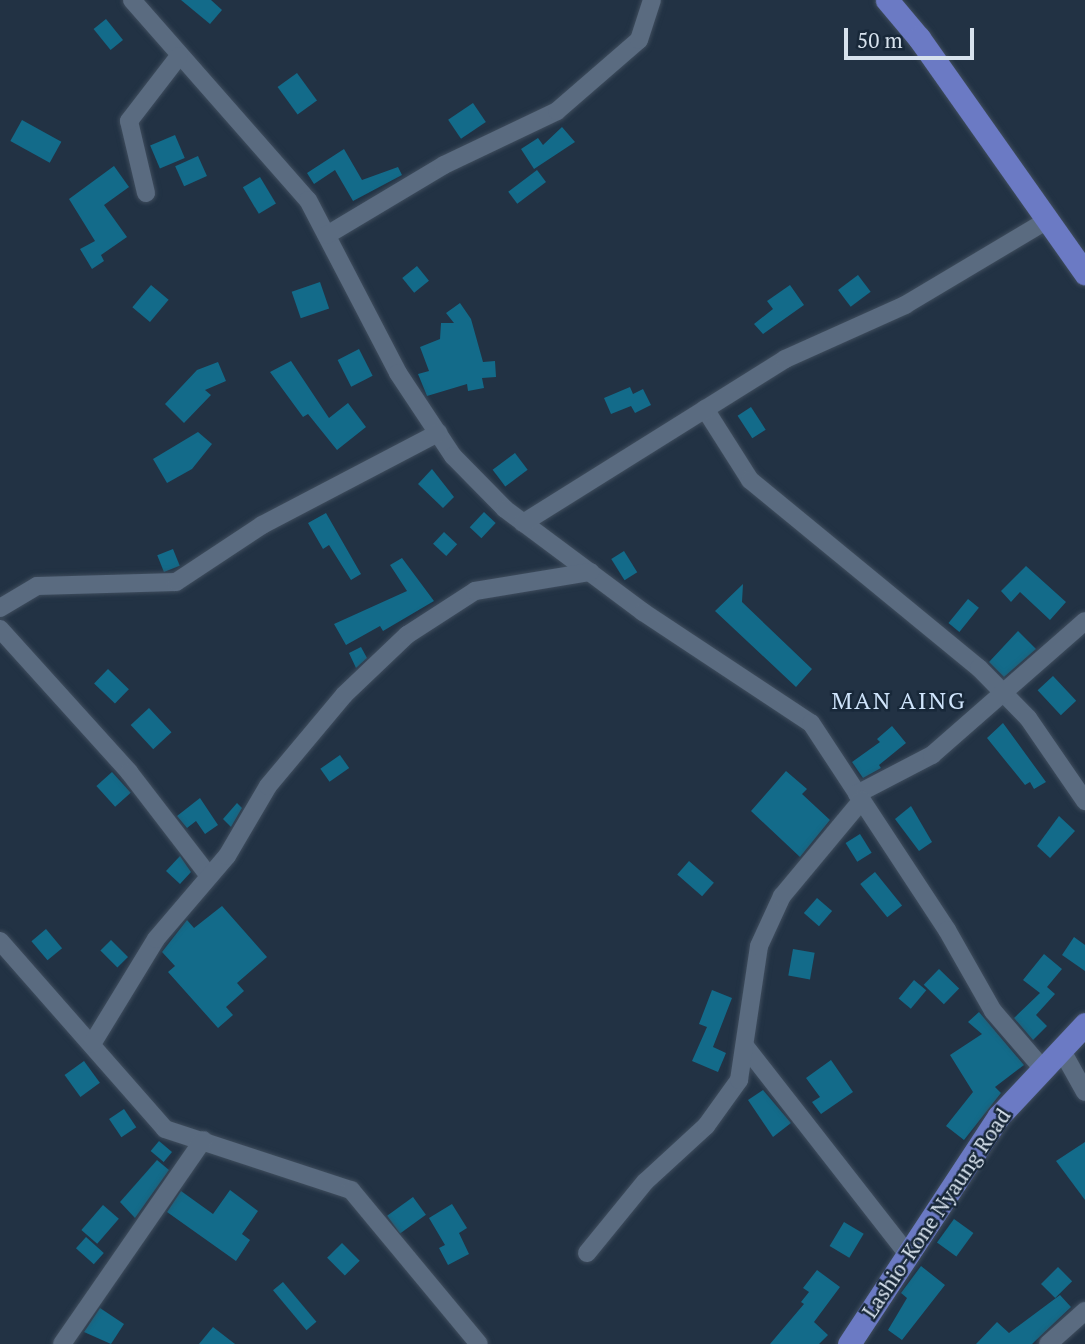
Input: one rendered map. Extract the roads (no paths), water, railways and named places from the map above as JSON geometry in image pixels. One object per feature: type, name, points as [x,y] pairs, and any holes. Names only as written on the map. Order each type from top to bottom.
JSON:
[{"type":"main road","points":[[887,0],[1049,219],[1085,273]]},
{"type":"main road","name":"Lashio-Kone Nyaung Road","points":[[849,1344],[999,1116],[1085,1024]]},
{"type":"street","points":[[132,0],[308,200],[398,373],[453,456],[523,523],[811,723],[947,930],[993,1011],[1043,1069]]},
{"type":"street","points":[[327,235],[444,165],[557,111],[639,40],[652,0]]},
{"type":"street","points":[[146,193],[128,121],[179,56]]},
{"type":"street","points":[[523,523],[785,359],[905,305],[1049,219]]},
{"type":"street","points":[[705,409],[750,480],[1005,695],[1028,718],[1085,801]]},
{"type":"street","points":[[0,608],[37,586],[176,582],[262,525],[438,433]]},
{"type":"street","points":[[92,1044],[156,939],[227,856],[268,786],[344,695],[407,635],[475,591],[590,572]]},
{"type":"street","points":[[587,1253],[645,1182],[706,1126],[739,1080],[759,946],[782,896],[860,797],[932,755],[1005,695],[1085,621]]},
{"type":"street","points":[[0,629],[130,772],[209,876]]},
{"type":"street","points":[[0,941],[165,1129],[351,1190],[479,1344]]},
{"type":"street","points":[[745,1046],[907,1253]]},
{"type":"street","points":[[1061,1049],[1085,1092]]},
{"type":"street","points":[[62,1344],[203,1140]]},
{"type":"street","points":[[1048,1344],[1085,1311]]},
{"type":"district","name":"MAN AING","points":[[899,701]]}]
